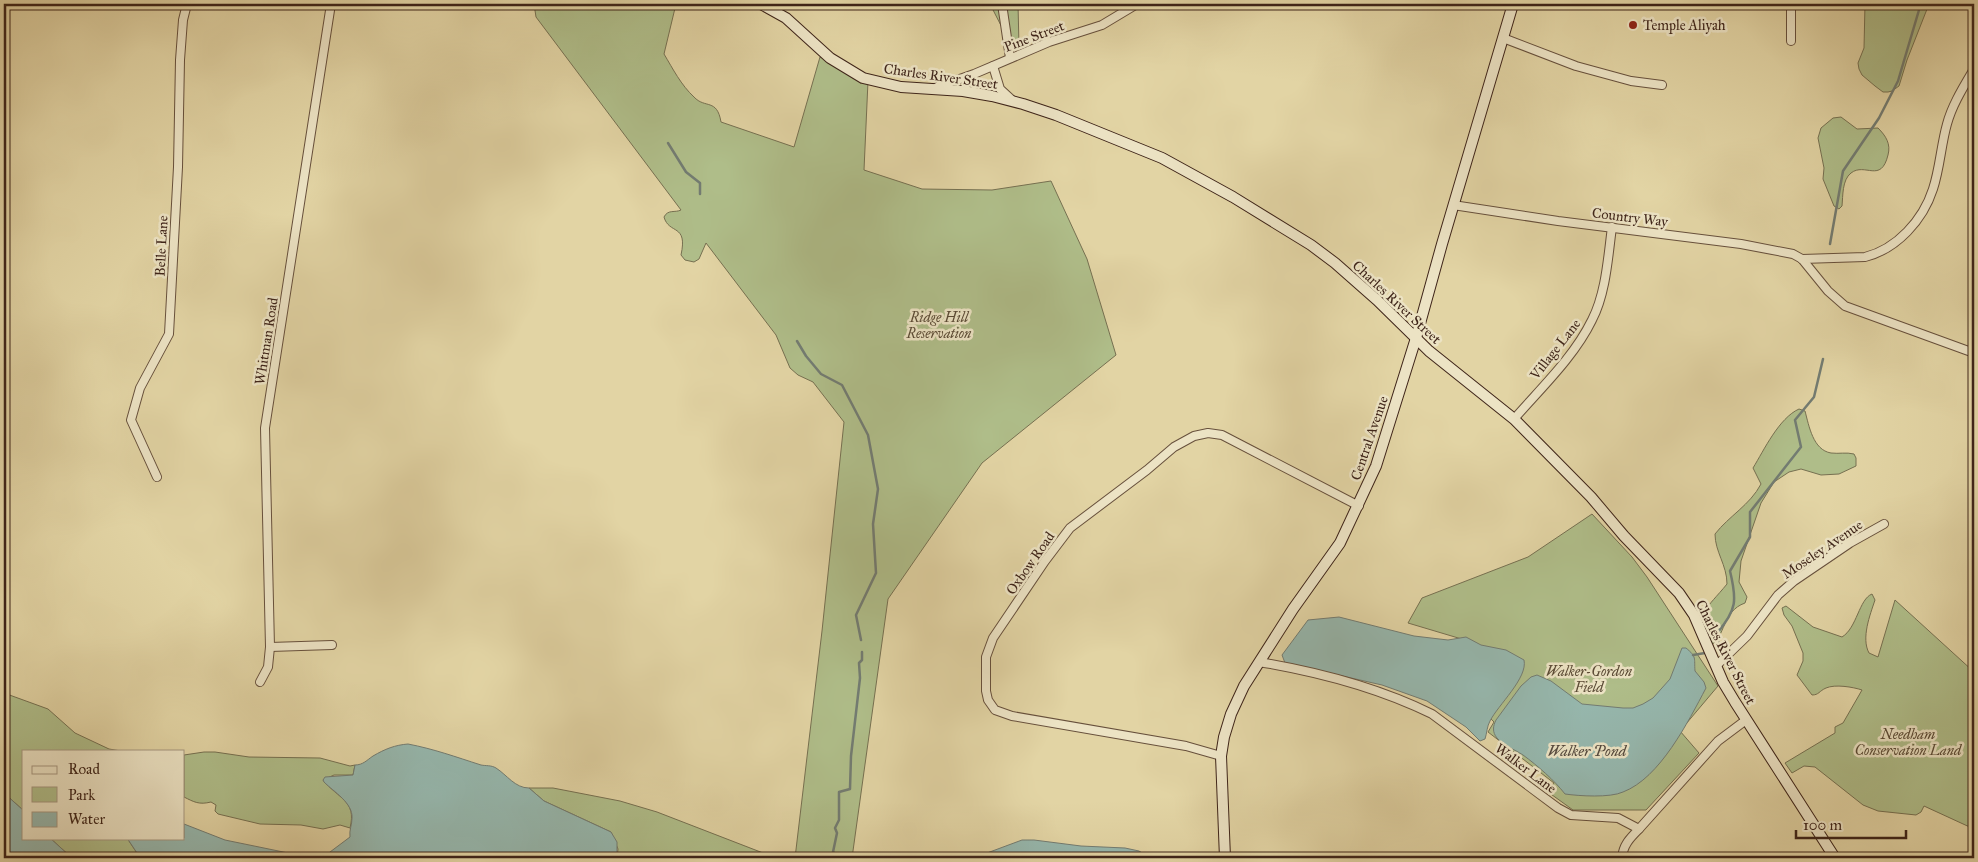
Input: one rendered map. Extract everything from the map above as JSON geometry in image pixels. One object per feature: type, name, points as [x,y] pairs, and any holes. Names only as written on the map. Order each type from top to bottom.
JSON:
[{"type":"street","name":"Belle Lane","points":[[157,477],[131,420],[140,388],[169,334],[178,167],[180,60],[183,20],[188,4]]},
{"type":"street","name":"Whitman Road","points":[[260,682],[268,666],[270,647],[264,453],[265,428],[331,4]]},
{"type":"street","name":"Charles River Street","points":[[761,4],[786,18],[830,58],[863,78],[901,87],[963,91],[1013,101],[1056,115],[1162,158],[1233,197],[1306,242],[1335,263],[1429,351],[1514,419],[1680,593],[1694,616],[1724,682],[1746,720],[1835,858]]},
{"type":"street","points":[[1002,4],[1010,58]]},
{"type":"street","name":"Pine Street","points":[[931,88],[955,82],[1054,40],[1102,25],[1137,4]]},
{"type":"street","name":"Central Avenue","points":[[1226,858],[1221,756],[1224,736],[1231,714],[1244,686],[1259,662],[1293,609],[1340,543],[1359,506],[1376,466],[1416,338],[1513,4]]},
{"type":"street","points":[[1791,4],[1791,42]]},
{"type":"street","points":[[1503,38],[1576,66],[1637,82],[1662,85]]},
{"type":"street","name":"Pine Street","points":[[993,66],[1000,89],[1013,101]]},
{"type":"street","name":"Country Way","points":[[1454,205],[1741,244],[1793,254],[1802,259],[1875,254],[1890,246],[1909,230],[1929,199],[1934,186],[1952,108],[1971,80],[1974,69]]},
{"type":"street","name":"Village Lane","points":[[1514,419],[1566,358],[1593,319],[1605,276],[1612,227]]},
{"type":"street","points":[[1802,259],[1828,291],[1845,306],[1974,353]]},
{"type":"street","name":"Oxbow Road","points":[[1221,756],[1186,746],[1012,716],[995,710],[988,700],[986,691],[986,657],[993,638],[1045,561],[1070,528],[1147,470],[1174,447],[1194,436],[1208,433],[1222,434],[1359,506]]},
{"type":"street","name":"Moseley Avenue","points":[[1717,665],[1747,636],[1778,595],[1794,581],[1850,543],[1884,524]]},
{"type":"street","points":[[270,647],[332,645]]},
{"type":"street","name":"Walker Lane","points":[[1259,662],[1295,668],[1338,679],[1380,691],[1410,703],[1432,714],[1558,808],[1571,815],[1618,818],[1638,829]]},
{"type":"street","points":[[1622,858],[1623,850],[1638,829],[1718,742],[1746,720]]},
{"type":"green space","name":"Ridge Hill Reservation","points":[[534,4],[676,4],[664,54],[677,77],[689,92],[698,101],[714,107],[721,122],[794,147],[820,57],[868,81],[864,170],[922,189],[992,190],[1051,181],[1087,259],[1116,355],[982,463],[888,599],[852,858],[795,858],[844,422],[813,382],[798,375],[790,368],[776,335],[706,243],[699,259],[694,262],[685,260],[681,255],[682,238],[666,222],[664,217],[670,212],[681,210],[536,17]]},
{"type":"green space","points":[[990,4],[1018,4],[1019,47],[1013,49]]},
{"type":"green space","points":[[1865,4],[1929,4],[1899,86],[1892,91],[1883,92],[1862,75],[1859,69],[1858,63],[1864,48]]},
{"type":"green space","points":[[1841,117],[1857,129],[1878,128],[1887,140],[1889,151],[1885,164],[1877,171],[1856,170],[1848,176],[1844,188],[1842,206],[1839,209],[1834,206],[1823,179],[1824,168],[1818,138],[1821,128],[1833,118]]},
{"type":"green space","points":[[1799,409],[1805,411],[1813,436],[1820,447],[1831,453],[1854,454],[1856,466],[1839,474],[1821,475],[1801,469],[1789,472],[1774,482],[1761,503],[1741,561],[1739,582],[1747,597],[1745,603],[1732,612],[1716,642],[1711,645],[1704,624],[1705,611],[1727,584],[1715,534],[1751,498],[1761,484],[1753,468],[1785,419]]},
{"type":"green space","name":"Walker-Gordon Field","points":[[1592,514],[1632,557],[1647,577],[1718,686],[1680,731],[1699,753],[1646,810],[1573,810],[1548,792],[1554,783],[1488,732],[1494,722],[1435,662],[1465,640],[1408,623],[1422,598],[1528,557]]},
{"type":"green space","name":"Needham Conservation Land","points":[[1872,594],[1875,600],[1866,634],[1869,653],[1878,657],[1895,600],[1974,672],[1974,829],[1924,806],[1921,812],[1916,815],[1878,811],[1863,805],[1815,767],[1804,766],[1792,773],[1785,763],[1835,733],[1835,727],[1843,723],[1862,690],[1834,686],[1812,695],[1797,675],[1803,661],[1803,653],[1782,608],[1786,606],[1813,627],[1842,637],[1851,627],[1864,602]]},
{"type":"green space","points":[[4,693],[48,709],[75,733],[115,750],[22,750],[22,809],[4,793]]},
{"type":"green space","points":[[215,752],[249,757],[320,758],[350,766],[355,765],[353,775],[334,775],[323,780],[345,801],[351,811],[350,828],[340,825],[323,829],[301,825],[260,824],[218,814],[215,811],[216,805],[211,802],[197,802],[185,797],[185,755]]},
{"type":"green space","points":[[529,788],[553,788],[620,801],[657,812],[776,858],[617,858],[618,849],[611,832],[544,801]]},
{"type":"green space","points":[[52,840],[128,840],[139,856],[148,858],[72,858]]},
{"type":"water","points":[[1339,617],[1414,636],[1448,640],[1466,637],[1481,645],[1506,650],[1524,660],[1522,675],[1490,721],[1485,739],[1480,741],[1466,727],[1427,701],[1382,685],[1285,663],[1282,655],[1308,620]]},
{"type":"water","name":"Walker Pond","points":[[1682,648],[1686,648],[1692,654],[1695,660],[1695,671],[1704,682],[1706,688],[1682,732],[1661,762],[1649,775],[1623,792],[1603,796],[1565,794],[1540,768],[1503,743],[1494,734],[1496,720],[1521,686],[1531,677],[1537,675],[1551,681],[1582,704],[1633,708],[1653,698],[1670,679]]},
{"type":"water","points":[[408,744],[496,768],[515,784],[529,788],[544,801],[611,832],[617,842],[617,858],[148,858],[139,856],[128,840],[185,840],[185,824],[225,840],[293,854],[326,855],[350,837],[352,818],[346,803],[323,780],[325,777],[353,775],[355,765],[363,763],[386,749]]},
{"type":"water","points":[[4,793],[22,809],[22,840],[52,840],[72,858],[4,858]]},
{"type":"water","points":[[1022,840],[1125,848],[1139,851],[1150,858],[964,858],[987,853]]},
{"type":"waterway","points":[[1830,244],[1843,171],[1879,118],[1898,81],[1919,10],[1918,4]]},
{"type":"waterway","points":[[668,143],[686,172],[700,183],[700,194]]},
{"type":"waterway","points":[[797,341],[806,356],[821,374],[842,385],[868,435],[878,489],[873,524],[876,573],[856,615],[861,640]]},
{"type":"waterway","points":[[1719,649],[1717,633],[1724,625],[1734,604],[1734,590],[1730,571],[1750,537],[1750,512],[1801,447],[1795,420],[1814,397],[1823,359]]},
{"type":"waterway","points":[[842,858],[833,852],[837,833],[835,828],[839,820],[839,792],[850,789],[851,756],[860,678],[859,663],[862,660],[862,652]]},
{"type":"waterway","points":[[1693,655],[1705,653]]},
{"type":"place","name":"Temple Aliyah","points":[[1633,25]]}]
